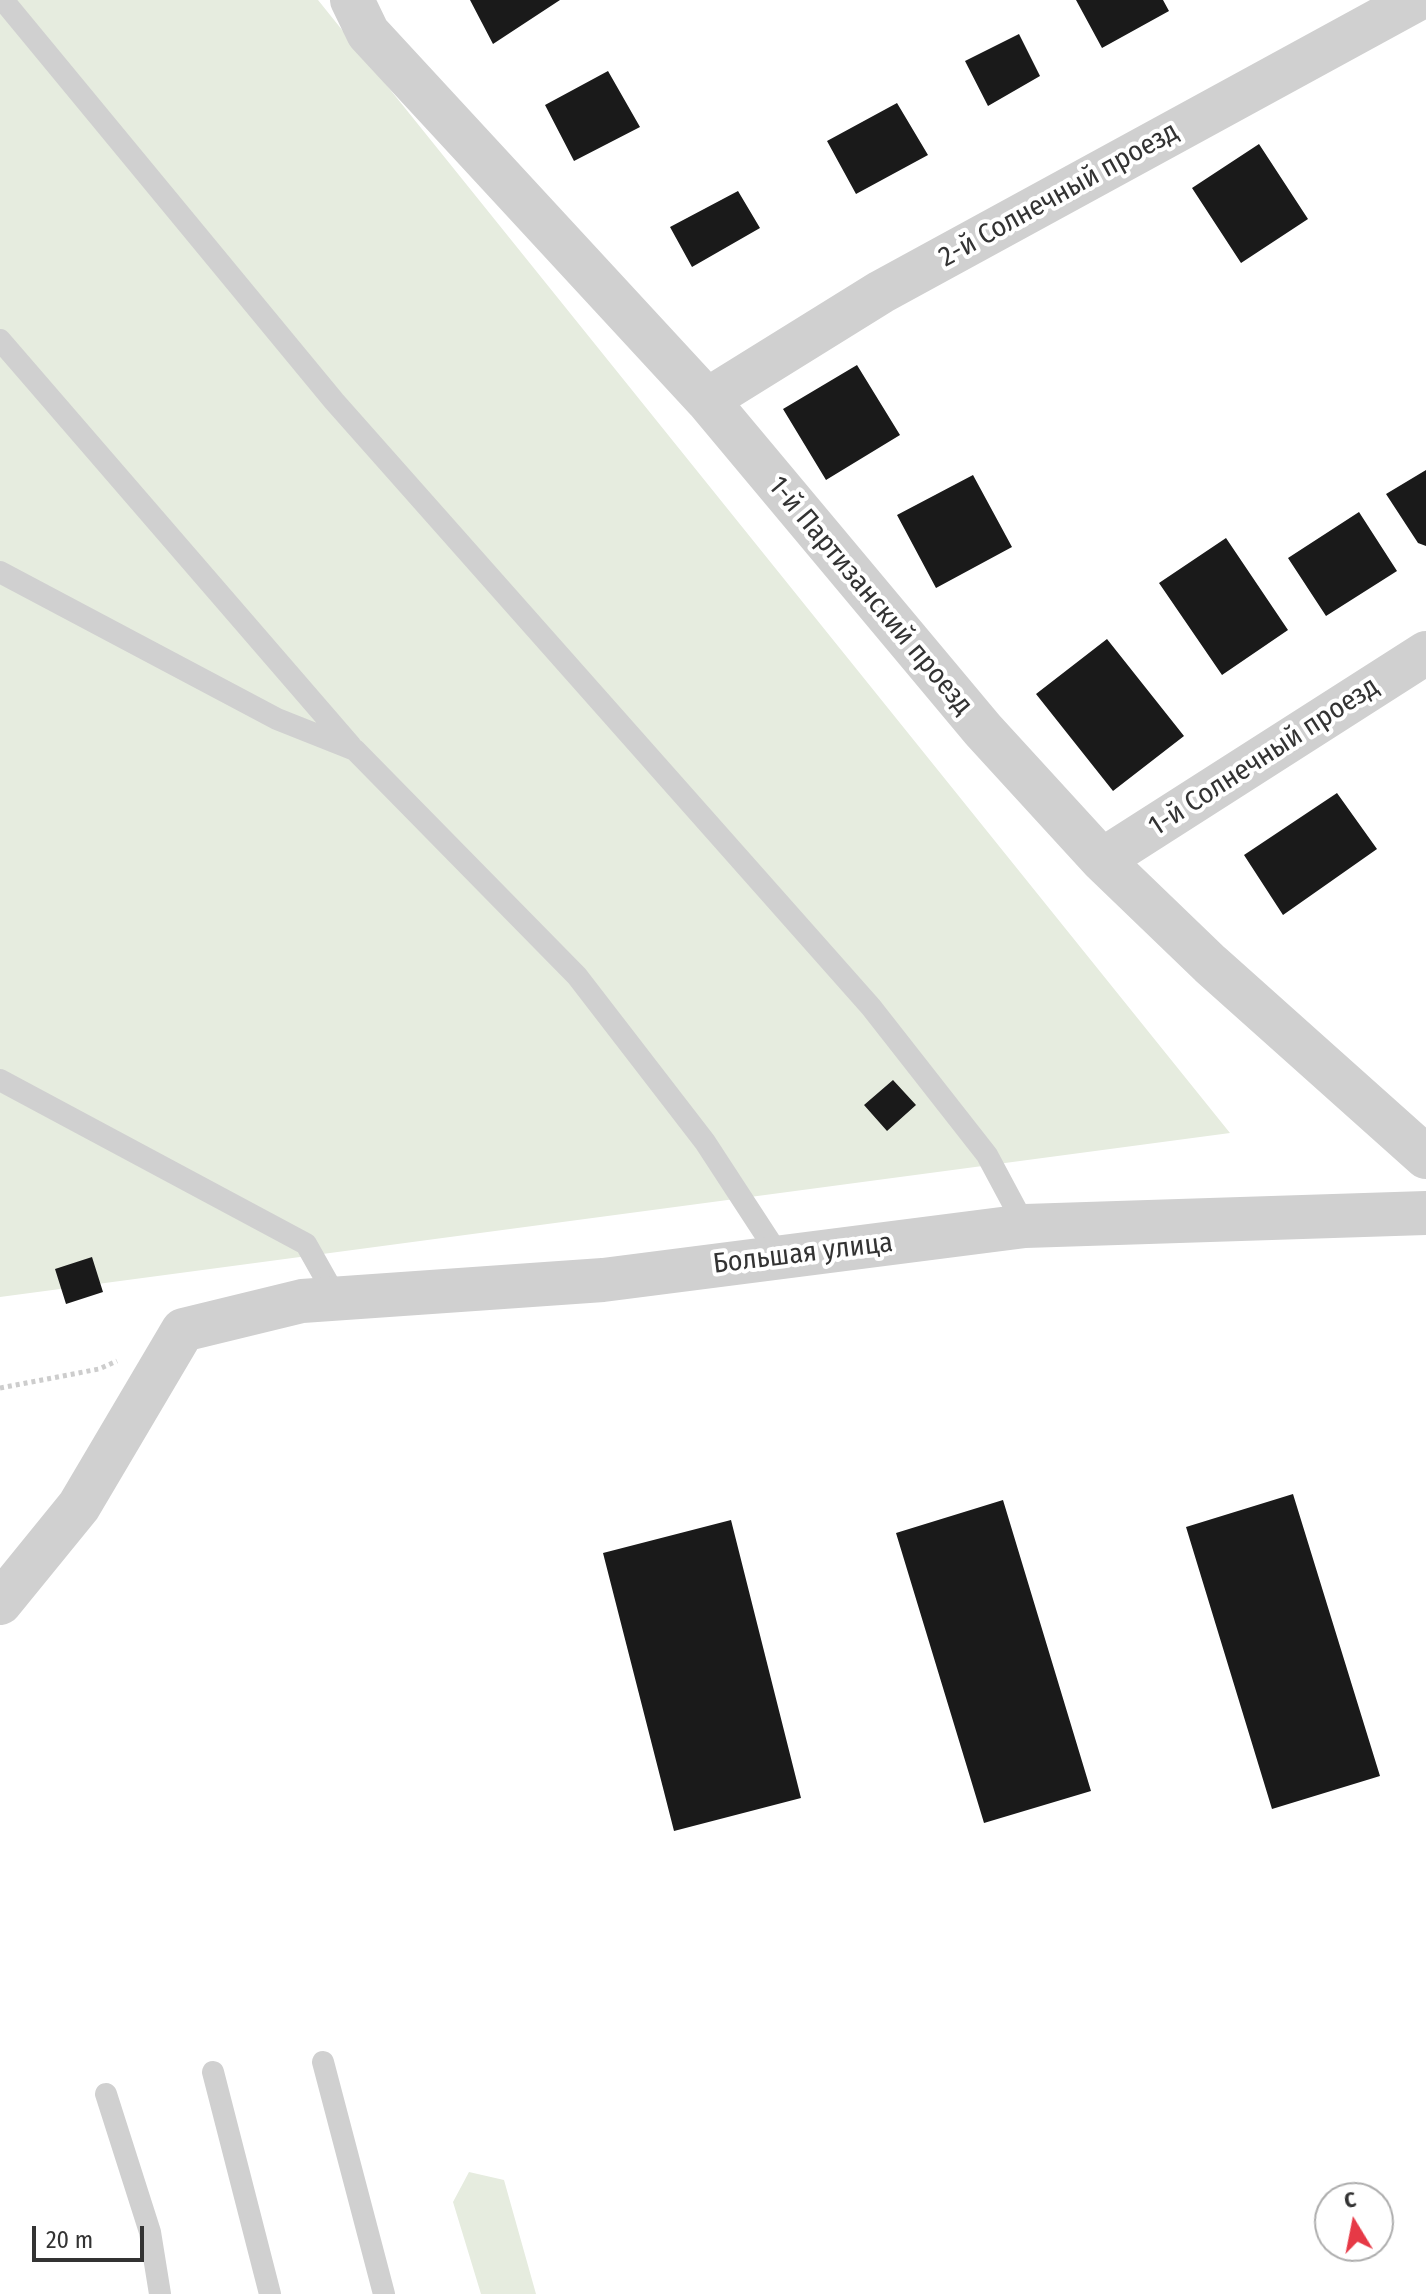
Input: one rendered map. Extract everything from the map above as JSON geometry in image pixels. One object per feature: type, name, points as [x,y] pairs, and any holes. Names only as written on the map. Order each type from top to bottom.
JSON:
[{"type":"street","name":"1-й Партизанский проезд","points":[[352,0],[368,33],[707,400],[983,730],[1102,860],[1210,964],[1426,1157]]},
{"type":"street","name":"2-й Солнечный проезд","points":[[707,400],[881,292],[1416,0]]},
{"type":"street","name":"1-й Солнечный проезд","points":[[1102,860],[1426,653]]},
{"type":"street","name":"Большая улица","points":[[0,1603],[79,1506],[183,1330],[302,1301],[603,1280],[1025,1226],[1426,1213]]},
{"type":"lane","points":[[3,0],[334,401],[871,1007],[987,1155],[1025,1226]]},
{"type":"lane","points":[[0,340],[355,750],[577,976],[705,1142],[780,1257]]},
{"type":"lane","points":[[0,572],[277,719],[355,750]]},
{"type":"lane","points":[[0,1080],[306,1244],[337,1299]]},
{"type":"lane","points":[[323,2062],[384,2294]]},
{"type":"lane","points":[[213,2072],[270,2294]]},
{"type":"lane","points":[[106,2094],[150,2232],[160,2294]]},
{"type":"path","points":[[0,1388],[99,1369],[127,1356]]},
{"type":"shaded area","points":[[0,0],[318,0],[1230,1133],[0,1297]]},
{"type":"shaded area","points":[[469,2172],[504,2180],[536,2294],[481,2294],[453,2202]]},
{"type":"building","points":[[470,0],[560,0],[493,44]]},
{"type":"building","points":[[1076,0],[1163,0],[1169,11],[1102,48]]},
{"type":"building","points":[[1019,34],[1040,76],[988,106],[965,61]]},
{"type":"building","points":[[608,71],[640,127],[574,161],[545,105]]},
{"type":"building","points":[[897,103],[928,155],[856,194],[827,141]]},
{"type":"building","points":[[1259,144],[1308,219],[1241,263],[1192,188]]},
{"type":"building","points":[[738,191],[760,228],[692,267],[670,227]]},
{"type":"building","points":[[857,365],[900,435],[826,480],[783,409]]},
{"type":"building","points":[[1426,470],[1426,546],[1418,543],[1386,494]]},
{"type":"building","points":[[973,475],[1012,547],[936,588],[897,515]]},
{"type":"building","points":[[1359,512],[1397,571],[1326,616],[1288,558]]},
{"type":"building","points":[[1226,538],[1288,630],[1222,675],[1159,583]]},
{"type":"building","points":[[1107,639],[1184,736],[1113,791],[1036,694]]},
{"type":"building","points":[[1337,793],[1377,849],[1283,915],[1244,855]]},
{"type":"building","points":[[893,1080],[916,1105],[887,1131],[864,1105]]},
{"type":"building","points":[[92,1257],[103,1292],[66,1304],[55,1269]]},
{"type":"building","points":[[1293,1494],[1380,1776],[1272,1809],[1186,1527]]},
{"type":"building","points":[[1003,1500],[1091,1791],[984,1823],[896,1533]]},
{"type":"building","points":[[731,1520],[801,1798],[674,1831],[603,1553]]}]
